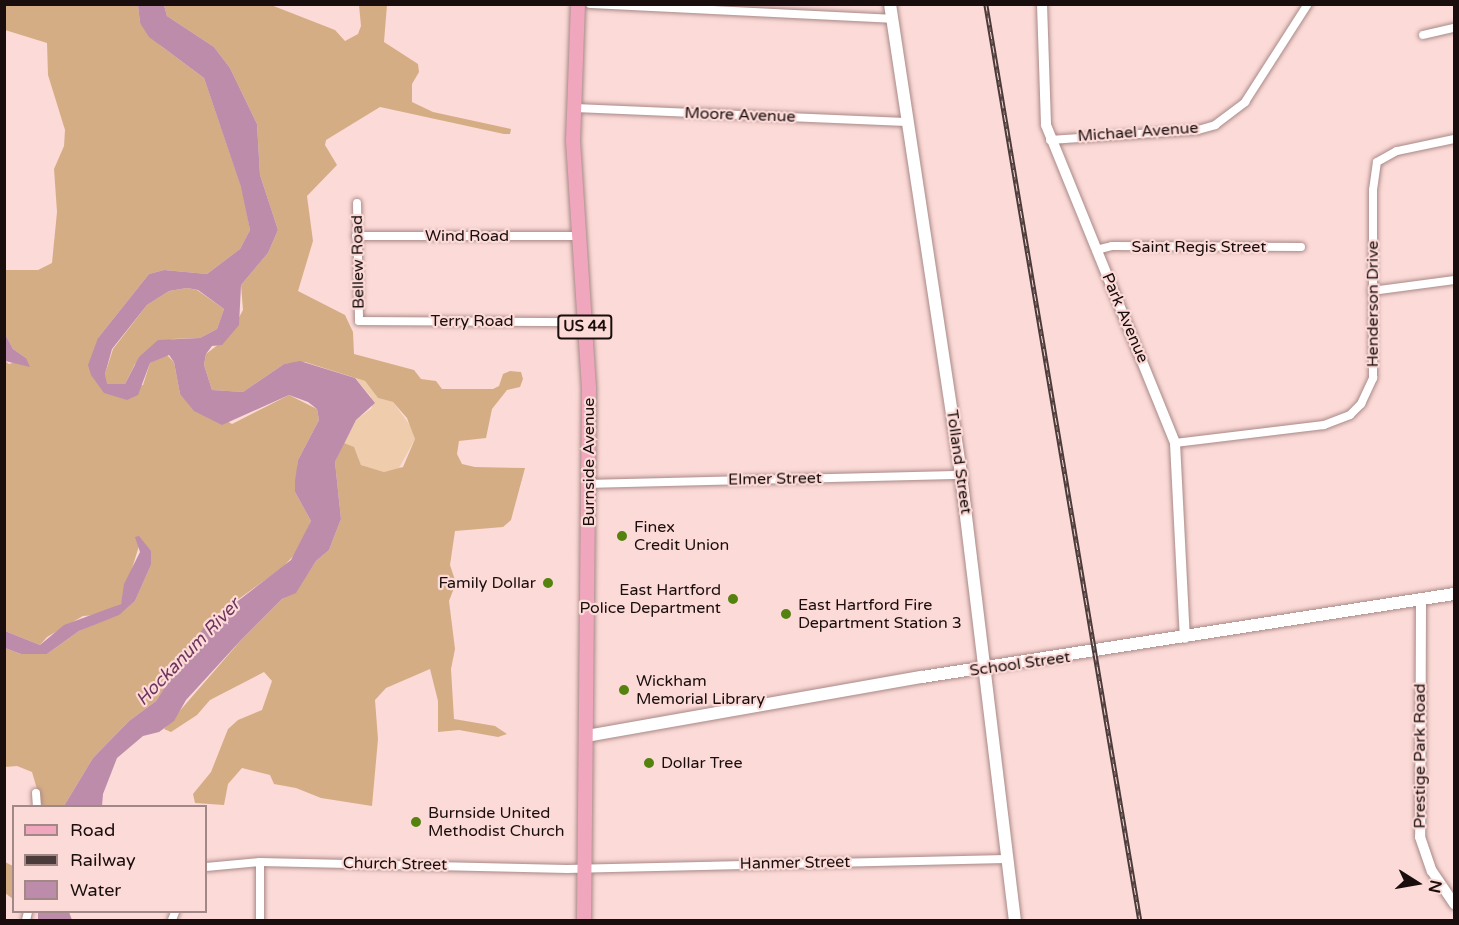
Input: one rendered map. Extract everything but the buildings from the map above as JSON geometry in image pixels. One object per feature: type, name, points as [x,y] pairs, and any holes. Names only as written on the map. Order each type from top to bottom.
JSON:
[{"type":"main road","name":"Burnside Avenue","points":[[578,4],[573,108],[578,237],[585,322],[589,484],[584,921]]},
{"type":"main road","name":"Tolland Street","points":[[890,4],[961,475],[987,669],[1005,859],[1015,921]]},
{"type":"main road","name":"School Street","points":[[586,736],[922,677],[987,669],[1455,594]]},
{"type":"street","points":[[590,4],[787,9],[892,19]]},
{"type":"street","name":"Park Avenue","points":[[1042,4],[1043,103],[1050,140],[1175,443],[1185,638]]},
{"type":"street","name":"Michael Avenue","points":[[1050,140],[1198,130],[1215,125],[1245,102],[1308,4]]},
{"type":"street","points":[[1423,35],[1455,28]]},
{"type":"street","name":"Moore Avenue","points":[[573,108],[908,122]]},
{"type":"street","name":"Henderson Drive","points":[[1175,443],[1324,425],[1350,415],[1361,404],[1373,378],[1372,291],[1377,162],[1397,151],[1455,139]]},
{"type":"street","name":"Bellew Road","points":[[357,203],[359,321]]},
{"type":"street","name":"Wind Road","points":[[356,236],[578,237]]},
{"type":"street","name":"Saint Regis Street","points":[[1096,250],[1112,246],[1301,248]]},
{"type":"street","points":[[1372,291],[1455,280]]},
{"type":"street","name":"Terry Road","points":[[359,321],[585,322]]},
{"type":"street","name":"Elmer Street","points":[[589,484],[961,475]]},
{"type":"street","name":"Prestige Park Road","points":[[1421,600],[1419,827],[1432,871],[1455,904]]},
{"type":"street","points":[[36,793],[37,805]]},
{"type":"street","name":"Hanmer Street","points":[[585,867],[1005,859]]},
{"type":"street","points":[[260,862],[260,921]]},
{"type":"street","name":"Church Street","points":[[207,867],[260,862],[585,867]]},
{"type":"shaded area","points":[[5,5],[138,5],[140,23],[161,46],[204,78],[243,192],[250,230],[240,249],[207,274],[164,270],[149,274],[98,338],[104,393],[143,385],[150,363],[167,355],[174,362],[180,394],[232,424],[289,395],[317,409],[319,420],[298,460],[295,492],[311,521],[298,551],[283,567],[211,619],[156,701],[129,721],[93,758],[65,805],[42,805],[32,772],[17,766],[5,767],[5,648],[21,654],[47,654],[79,631],[123,611],[135,601],[151,565],[139,546],[121,604],[97,615],[83,616],[47,637],[40,645],[5,631],[5,361],[9,364],[26,358],[13,349],[5,334],[5,270],[38,270],[52,263],[57,212],[54,169],[64,146],[65,130],[48,75],[47,43],[5,30]]},
{"type":"shaded area","points":[[164,5],[271,5],[335,30],[345,41],[358,34],[361,26],[359,5],[387,5],[384,42],[418,64],[419,72],[412,84],[412,102],[433,112],[511,129],[510,134],[504,134],[380,107],[326,140],[325,145],[337,165],[307,196],[313,241],[298,291],[345,315],[353,332],[354,354],[414,370],[421,379],[436,381],[442,389],[493,389],[499,386],[503,374],[510,371],[521,372],[523,379],[520,387],[507,390],[492,409],[486,438],[459,441],[457,454],[462,464],[475,467],[525,468],[511,520],[503,527],[455,531],[450,565],[456,583],[449,601],[455,649],[451,669],[454,719],[495,726],[507,734],[498,737],[459,730],[438,732],[438,701],[430,669],[386,688],[375,700],[378,739],[372,806],[321,798],[296,788],[274,784],[270,775],[242,768],[228,784],[224,805],[195,803],[193,794],[211,772],[228,729],[238,720],[262,710],[272,681],[264,672],[210,700],[197,715],[171,732],[164,729],[242,639],[282,599],[296,592],[316,561],[329,550],[341,519],[335,462],[344,443],[354,447],[361,465],[384,472],[403,467],[415,439],[407,418],[393,402],[378,398],[365,381],[305,362],[284,364],[243,392],[212,390],[204,365],[206,354],[229,336],[243,310],[241,285],[268,253],[278,230],[260,175],[257,124],[230,68],[214,47],[167,16]]},
{"type":"shaded area","points":[[187,288],[197,290],[224,309],[217,329],[200,338],[172,339],[135,364],[125,384],[106,384],[105,374],[113,349],[147,305],[169,291]]},
{"type":"shaded area","points":[[355,378],[365,381],[378,398],[393,402],[412,428],[415,439],[398,470],[384,472],[361,465],[356,452],[344,443],[356,420],[372,408],[371,397]]},
{"type":"shaded area","points":[[5,862],[12,866],[12,898],[5,893]]},
{"type":"water","name":"Hockanum River","points":[[138,5],[164,5],[167,16],[214,47],[230,68],[257,124],[260,175],[278,230],[268,253],[241,285],[239,325],[222,345],[212,346],[206,354],[204,365],[212,390],[243,392],[284,364],[300,361],[355,378],[375,403],[356,420],[335,462],[341,519],[329,550],[316,561],[296,593],[282,599],[242,639],[186,700],[174,721],[159,732],[143,736],[117,758],[103,794],[102,805],[65,805],[93,758],[129,721],[156,701],[204,627],[291,560],[311,521],[295,492],[298,460],[319,420],[317,409],[308,402],[289,395],[222,425],[194,411],[180,394],[174,362],[169,355],[150,363],[138,395],[127,400],[104,393],[91,375],[88,365],[98,338],[149,274],[164,270],[207,274],[240,249],[250,230],[241,187],[204,78],[149,37],[140,23]],"holes":[[[187,288],[198,290],[224,309],[217,329],[200,338],[158,340],[139,357],[125,384],[107,384],[105,374],[112,349],[147,305],[169,291]]]},
{"type":"water","points":[[5,334],[13,349],[26,358],[30,367],[5,361]]},
{"type":"water","points":[[139,536],[151,551],[151,565],[135,601],[119,615],[79,631],[47,654],[21,654],[5,648],[5,631],[40,645],[64,625],[121,604],[124,584],[140,552],[135,537]]},
{"type":"water","points":[[38,913],[69,913],[72,920],[38,920]]},
{"type":"railway","points":[[986,4],[1140,920]]},
{"type":"place","name":"Finex Credit Union","points":[[622,536]]},
{"type":"place","name":"Family Dollar","points":[[548,583]]},
{"type":"place","name":"East Hartford Police Department","points":[[733,599]]},
{"type":"place","name":"East Hartford Fire Department Station 3","points":[[786,614]]},
{"type":"place","name":"Wickham Memorial Library","points":[[624,690]]},
{"type":"place","name":"Dollar Tree","points":[[649,763]]},
{"type":"place","name":"Burnside United Methodist Church","points":[[416,822]]}]
